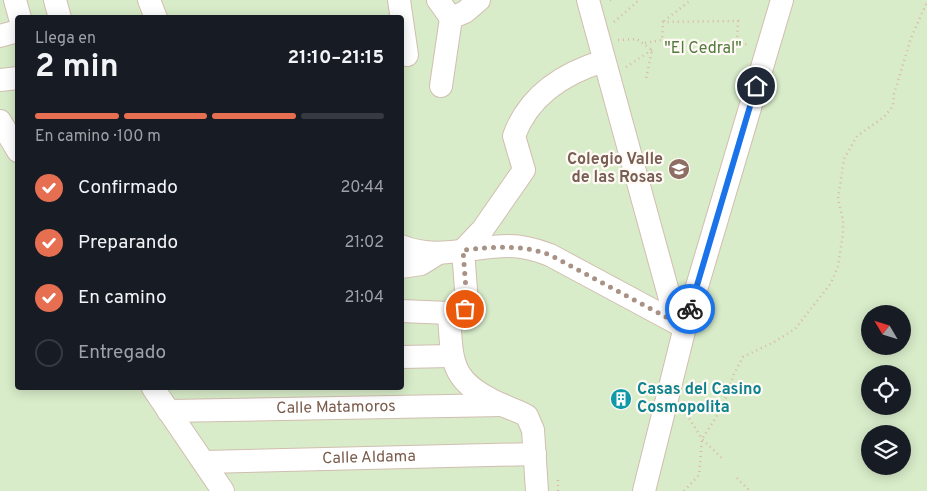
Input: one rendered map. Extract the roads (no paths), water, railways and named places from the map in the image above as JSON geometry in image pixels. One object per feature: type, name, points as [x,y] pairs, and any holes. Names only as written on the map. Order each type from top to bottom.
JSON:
[{"type":"street","points":[[15,0],[19,15]]},
{"type":"street","points":[[148,0],[155,15]]},
{"type":"street","points":[[399,0],[401,15]]},
{"type":"street","points":[[438,0],[451,18],[441,86]]},
{"type":"street","points":[[451,18],[465,12],[479,0]]},
{"type":"street","points":[[588,0],[602,55],[680,324]]},
{"type":"street","points":[[644,491],[680,324],[782,0]]},
{"type":"street","points":[[0,36],[15,31]]},
{"type":"street","points":[[404,34],[407,55]]},
{"type":"street","points":[[404,311],[449,313],[465,309],[467,303],[463,250],[492,217],[524,170],[514,136],[526,113],[544,92],[560,79],[602,55]]},
{"type":"street","points":[[0,80],[15,78]]},
{"type":"street","points":[[0,121],[15,146]]},
{"type":"street","points":[[404,247],[420,252],[437,254],[510,246],[533,249],[550,255],[680,324]]},
{"type":"street","points":[[404,267],[421,264],[437,254]]},
{"type":"street","points":[[449,313],[452,356],[458,374],[467,384],[503,405],[527,416],[533,430],[537,491]]},
{"type":"street","points":[[404,357],[452,356]]},
{"type":"street","points":[[153,390],[223,491]]},
{"type":"street","name":"Calle Matamoros","points":[[168,411],[503,405]]},
{"type":"street","name":"Calle Aldama","points":[[204,462],[535,454]]},
{"type":"place","name":"Colegio Valle de las Rosas","points":[[679,169]]},
{"type":"place","name":"Casas del Casino Cosmopolita","points":[[621,399]]},
{"type":"park label","name":"\"El Cedral\"","points":[[703,49]]}]
